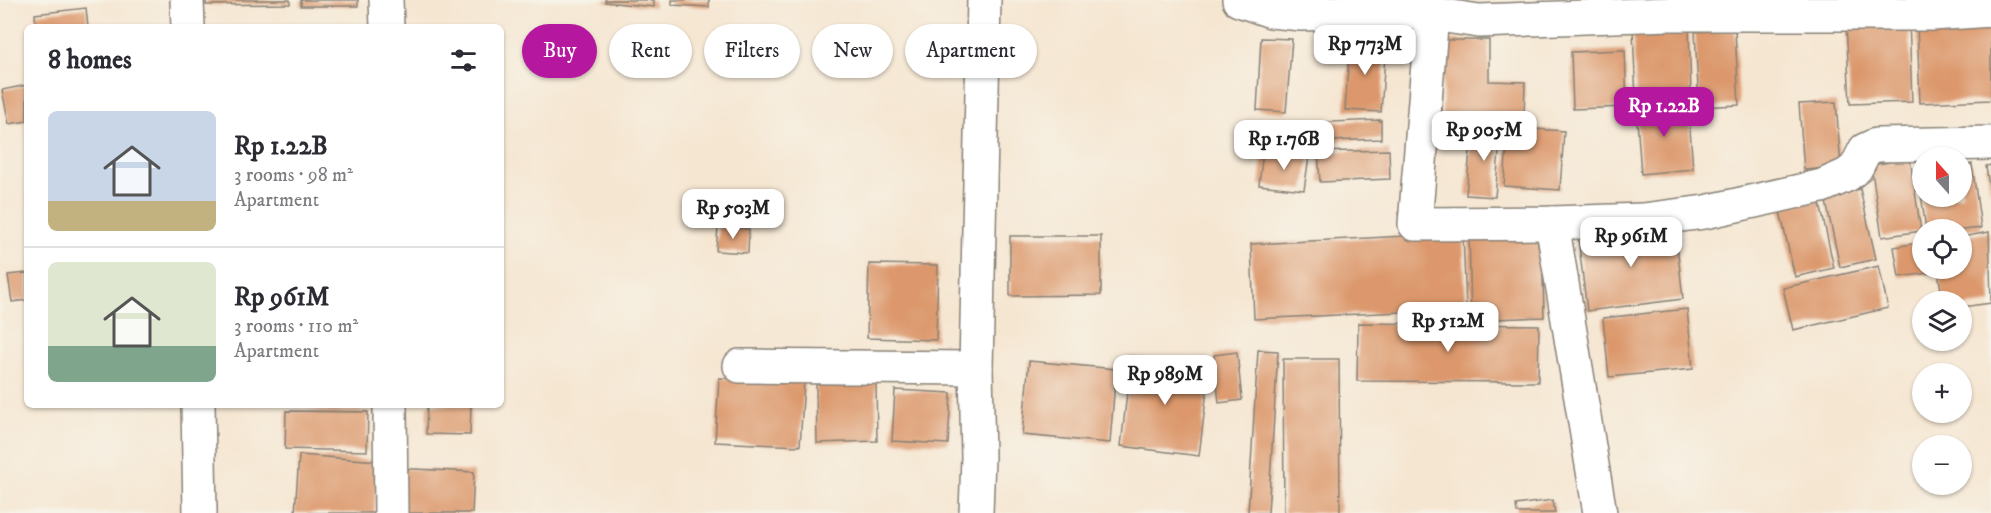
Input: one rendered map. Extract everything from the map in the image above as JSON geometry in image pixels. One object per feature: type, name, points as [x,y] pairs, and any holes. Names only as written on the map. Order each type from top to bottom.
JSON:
[{"type":"street","points":[[187,0],[188,24]]},
{"type":"street","points":[[386,0],[387,24]]},
{"type":"street","points":[[976,513],[978,457],[976,368],[984,0]]},
{"type":"street","points":[[1239,0],[1271,11],[1302,14],[1388,10],[1492,20],[1670,14],[1932,14],[1991,10]]},
{"type":"street","points":[[1432,14],[1415,224],[1552,223],[1680,216],[1822,186],[1847,176],[1856,168],[1865,150],[1876,145],[1991,143]]},
{"type":"street","points":[[1552,223],[1600,513]]},
{"type":"street","points":[[740,366],[976,368]]},
{"type":"street","points":[[198,408],[200,513]]},
{"type":"street","points":[[390,408],[391,513]]},
{"type":"building","points":[[206,0],[290,0],[290,4],[206,5]]},
{"type":"building","points":[[301,0],[358,0],[358,6],[301,6]]},
{"type":"building","points":[[605,0],[654,0],[654,7],[605,2]]},
{"type":"building","points":[[672,0],[709,0],[709,7],[672,5]]},
{"type":"building","points":[[86,8],[88,24],[36,24],[35,14]]},
{"type":"building","points":[[1909,19],[1912,102],[1850,104],[1846,22]]},
{"type":"building","points":[[1991,20],[1991,100],[1920,103],[1917,23]]},
{"type":"building","points":[[1689,28],[1691,96],[1636,99],[1633,30]]},
{"type":"building","points":[[1735,30],[1739,105],[1699,107],[1695,32]]},
{"type":"building","points":[[1261,38],[1292,39],[1286,112],[1257,110]]},
{"type":"building","points":[[1350,39],[1386,42],[1381,112],[1345,110]]},
{"type":"building","points":[[1444,40],[1489,40],[1489,81],[1525,82],[1524,118],[1442,116]]},
{"type":"building","points":[[1625,50],[1627,107],[1573,109],[1571,52]]},
{"type":"building","points":[[24,86],[24,122],[9,124],[2,90]]},
{"type":"building","points":[[1836,102],[1841,167],[1804,170],[1799,104]]},
{"type":"building","points":[[1688,103],[1693,169],[1641,174],[1636,107]]},
{"type":"building","points":[[1381,120],[1381,139],[1258,144],[1258,125]]},
{"type":"building","points":[[1508,127],[1564,131],[1560,190],[1504,186]]},
{"type":"building","points":[[1472,128],[1501,129],[1495,197],[1466,195]]},
{"type":"building","points":[[1389,150],[1390,179],[1320,182],[1318,152]]},
{"type":"building","points":[[1263,152],[1309,157],[1304,190],[1259,185]]},
{"type":"building","points":[[1910,159],[1912,207],[1917,207],[1919,219],[1912,219],[1912,232],[1882,237],[1871,165]]},
{"type":"building","points":[[1972,164],[1981,228],[1972,229],[1972,219],[1924,219],[1923,207],[1972,207]]},
{"type":"building","points":[[1991,165],[1991,192],[1990,193],[1986,166]]},
{"type":"building","points":[[1860,189],[1876,259],[1840,267],[1825,197]]},
{"type":"building","points":[[1819,199],[1834,268],[1795,277],[1779,207]]},
{"type":"building","points":[[1675,226],[1683,299],[1587,311],[1578,237]]},
{"type":"building","points":[[718,227],[749,229],[748,253],[716,251]]},
{"type":"building","points":[[1542,231],[1544,317],[1471,320],[1469,233]]},
{"type":"building","points":[[1989,232],[1991,303],[1972,306],[1972,291],[1941,291],[1939,279],[1972,279],[1972,235]]},
{"type":"building","points":[[1463,233],[1466,309],[1254,319],[1251,244]]},
{"type":"building","points":[[1010,236],[1101,236],[1101,295],[1010,296]]},
{"type":"building","points":[[1912,244],[1912,275],[1899,277],[1894,247]]},
{"type":"building","points":[[869,264],[938,265],[936,340],[867,338]]},
{"type":"building","points":[[1879,266],[1888,308],[1793,330],[1783,288]]},
{"type":"building","points":[[24,273],[24,300],[12,302],[8,275]]},
{"type":"building","points":[[1687,309],[1693,369],[1609,377],[1603,318]]},
{"type":"building","points":[[1358,323],[1539,325],[1538,382],[1357,381]]},
{"type":"building","points":[[1258,350],[1278,351],[1268,513],[1248,513]]},
{"type":"building","points":[[1237,352],[1242,400],[1219,403],[1214,355]]},
{"type":"building","points":[[1131,357],[1210,366],[1199,456],[1121,446]]},
{"type":"building","points":[[1283,359],[1339,359],[1340,513],[1284,513]]},
{"type":"building","points":[[1029,361],[1116,369],[1110,443],[1022,435]]},
{"type":"building","points":[[719,378],[804,382],[800,446],[715,442]]},
{"type":"building","points":[[876,382],[877,441],[817,443],[816,384]]},
{"type":"building","points":[[895,390],[951,393],[948,444],[892,441]]},
{"type":"building","points":[[427,408],[471,408],[470,435],[426,434]]},
{"type":"building","points":[[286,411],[368,412],[367,451],[285,449]]},
{"type":"building","points":[[299,455],[378,461],[374,513],[295,513]]},
{"type":"building","points":[[395,468],[474,472],[472,513],[393,513]]},
{"type":"building","points":[[1553,500],[1555,513],[1517,513],[1516,505]]}]
